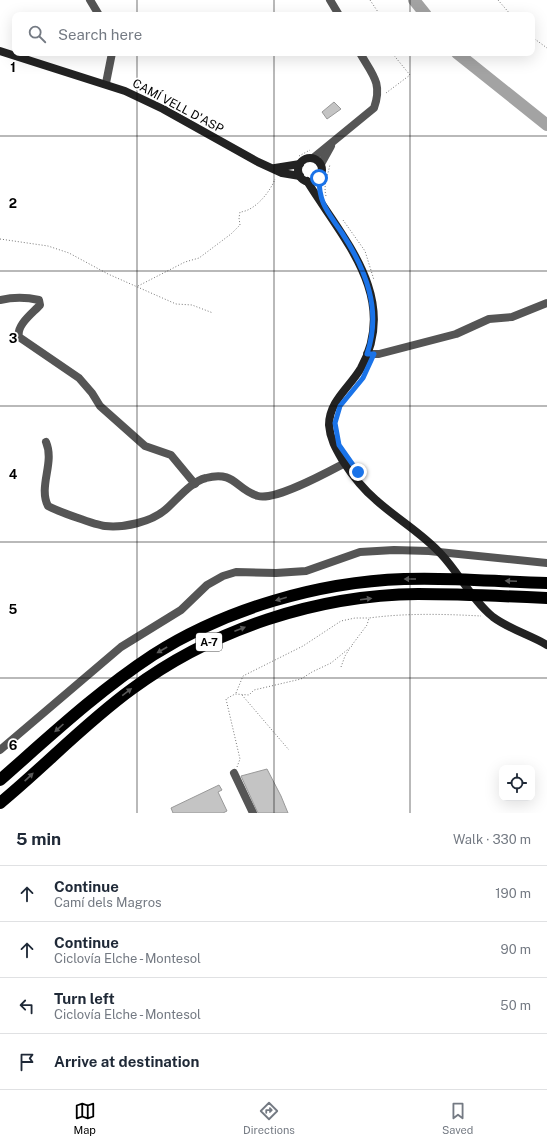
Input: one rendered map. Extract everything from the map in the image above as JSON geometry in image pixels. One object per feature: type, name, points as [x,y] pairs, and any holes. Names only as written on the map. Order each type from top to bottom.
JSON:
[{"type":"highway","name":"A-7","points":[[0,780],[70,718],[116,681],[153,655],[218,620],[271,602],[327,589],[403,579],[448,578],[547,583]]},
{"type":"highway","name":"A-7","points":[[0,804],[98,715],[133,688],[195,649],[261,621],[296,611],[353,600],[418,594],[547,598]]},
{"type":"street","points":[[90,0],[97,12]]},
{"type":"street","points":[[330,0],[337,12]]},
{"type":"street","name":"CAMÍ VELL D'ASP","points":[[0,51],[12,55]]},
{"type":"street","name":"CAMÍ VELL D'ASP","points":[[17,56],[106,83],[143,98],[247,156],[275,169],[300,176]]},
{"type":"street","points":[[106,83],[111,56]]},
{"type":"street","points":[[275,169],[299,160],[313,158],[325,151],[334,141],[374,108],[378,97],[379,86],[362,56]]},
{"type":"street","points":[[320,164],[325,151]]},
{"type":"street","points":[[313,158],[320,164],[322,170],[319,178],[325,202]]},
{"type":"street","points":[[299,160],[298,169],[300,176],[307,181],[325,202],[348,244],[367,283],[373,310],[371,336],[367,354],[354,377],[336,400],[330,415],[330,433],[334,446],[362,486],[375,500],[421,535],[440,553],[484,608],[494,617],[547,644]]},
{"type":"street","points":[[307,181],[313,181],[319,178]]},
{"type":"street","points":[[0,300],[8,298],[31,298],[39,300],[40,305],[20,328],[18,333],[19,337],[79,378],[92,392],[100,406],[145,446],[171,455],[195,484]]},
{"type":"street","points":[[367,354],[379,354],[456,334],[489,319],[512,316],[547,302]]},
{"type":"street","points":[[46,442],[50,452],[45,495],[48,506],[105,526],[145,522],[163,511],[195,484],[205,478],[228,477],[257,496],[264,497],[294,488],[345,463]]},
{"type":"street","points":[[0,750],[121,647],[181,610],[207,585],[223,576],[236,572],[276,573],[306,571],[360,552],[419,550],[547,563]]},
{"type":"street","points":[[234,772],[252,813]]},
{"type":"path","points":[[370,0],[378,12]]},
{"type":"path","points":[[498,0],[508,12]]},
{"type":"path","points":[[535,39],[547,48]]},
{"type":"path","points":[[378,97],[396,87],[410,74],[395,56]]},
{"type":"path","points":[[299,160],[314,148],[320,148],[325,151],[330,159],[330,167],[324,190],[325,202]]},
{"type":"path","points":[[137,286],[185,262],[199,258],[231,234],[240,225],[240,212],[245,212],[264,198],[268,190],[272,187],[275,169]]},
{"type":"path","points":[[339,216],[365,251],[376,285]]},
{"type":"path","points":[[0,239],[48,246],[69,253],[108,274],[176,304],[192,305],[213,313]]},
{"type":"path","points":[[236,694],[243,676],[303,646],[341,621],[355,618],[390,615],[441,614],[494,617]]},
{"type":"path","points":[[341,667],[345,656],[367,625],[369,618]]},
{"type":"path","points":[[234,772],[240,759],[226,699],[236,694],[249,695],[254,690],[301,679],[331,663],[352,646]]},
{"type":"path","points":[[241,694],[289,750]]},
{"type":"building","points":[[334,102],[341,109],[327,119],[322,112]]},
{"type":"building","points":[[267,769],[288,813],[258,813],[241,776]]},
{"type":"building","points":[[219,785],[222,790],[218,792],[227,811],[223,813],[173,813],[171,808]]},
{"type":"waterway","points":[[414,0],[424,12]]},
{"type":"waterway","points":[[461,56],[547,125]]},
{"type":"route","points":[[319,178],[319,190],[322,203],[362,268],[371,296],[373,310],[373,323],[367,354],[374,354],[367,372],[340,406],[335,423],[335,431],[339,445],[358,472]]}]
